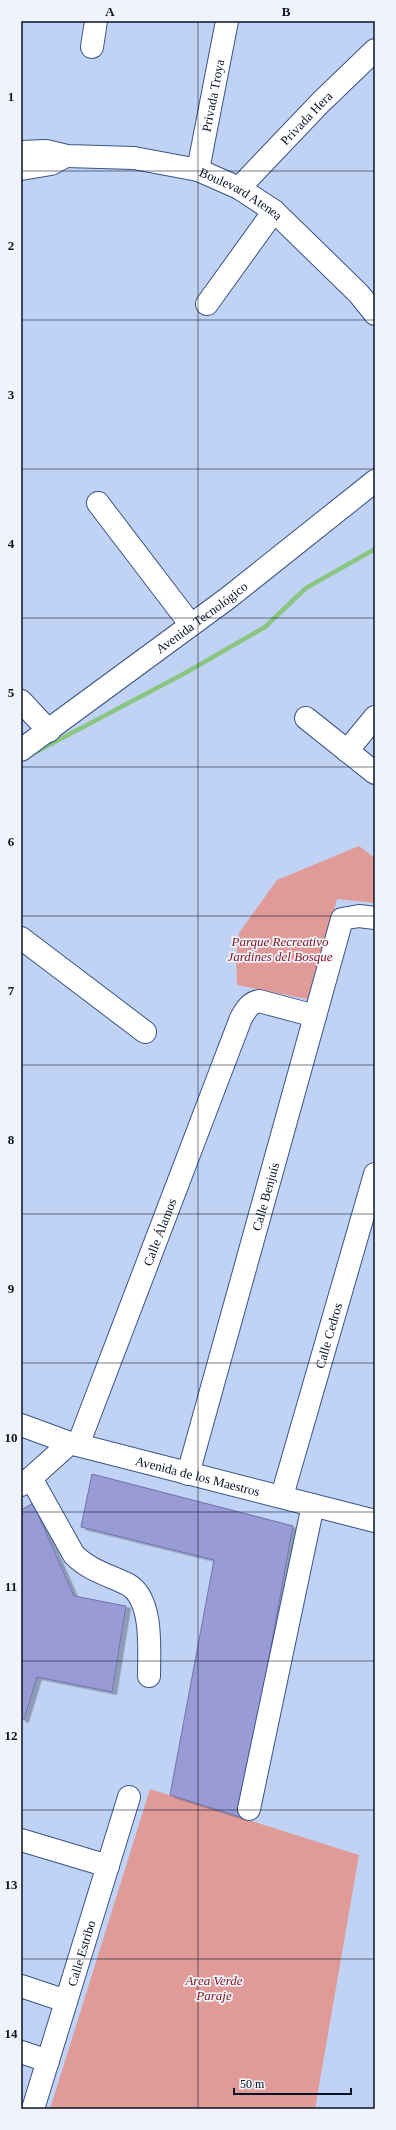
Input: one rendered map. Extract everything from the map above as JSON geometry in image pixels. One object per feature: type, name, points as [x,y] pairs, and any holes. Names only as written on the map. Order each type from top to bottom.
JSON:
[{"type":"street","points":[[92,46],[96,21]]},
{"type":"street","name":"Privada Troya","points":[[198,170],[227,21]]},
{"type":"street","name":"Privada Hera","points":[[239,188],[320,103],[375,50]]},
{"type":"street","name":"Boulevard Atenea","points":[[21,152],[46,151],[67,156],[134,158],[198,170],[239,188],[274,211],[359,294],[375,314]]},
{"type":"street","name":"Boulevard Atenea","points":[[21,169],[51,164],[67,156]]},
{"type":"street","points":[[207,304],[274,211]]},
{"type":"street","name":"Avenida Tecnológico","points":[[22,752],[191,625],[342,509],[375,481]]},
{"type":"street","points":[[98,503],[191,625]]},
{"type":"street","points":[[21,701],[49,731]]},
{"type":"street","points":[[347,751],[375,717]]},
{"type":"street","points":[[306,718],[375,773]]},
{"type":"street","name":"Calle Benjuís","points":[[188,1474],[342,919],[359,916],[375,918]]},
{"type":"street","points":[[21,938],[145,1032]]},
{"type":"street","name":"Calle Álamos","points":[[74,1444],[241,1018],[253,1002],[259,1001],[314,1016]]},
{"type":"street","name":"Calle Cedros","points":[[282,1496],[375,1174]]},
{"type":"street","name":"Avenida de los Maestros","points":[[21,1425],[74,1444],[375,1521]]},
{"type":"street","points":[[74,1444],[26,1482],[74,1555],[84,1565],[94,1571],[129,1585],[142,1601],[147,1613],[149,1626],[149,1676]]},
{"type":"street","points":[[249,1809],[313,1506]]},
{"type":"street","name":"Calle Estribo","points":[[33,2109],[129,1797]]},
{"type":"street","points":[[21,1840],[108,1866]]},
{"type":"street","points":[[21,1986],[66,2001]]},
{"type":"street","points":[[21,2052],[48,2061]]},
{"type":"green space","name":"Parque Recreativo Jardines del Bosque","points":[[359,846],[375,858],[375,903],[337,899],[311,1000],[237,985],[236,958],[239,933],[277,880]]},
{"type":"green space","name":"Area Verde Paraje","points":[[150,1789],[359,1855],[315,2109],[50,2109]]},
{"type":"building","points":[[92,1474],[293,1526],[240,1817],[170,1795],[214,1560],[81,1527]]},
{"type":"building","points":[[33,1503],[74,1596],[126,1606],[112,1692],[37,1677],[24,1720],[21,1719],[21,1510]]},
{"type":"waterway","points":[[34,753],[187,672],[265,627],[306,588],[375,549]]}]
